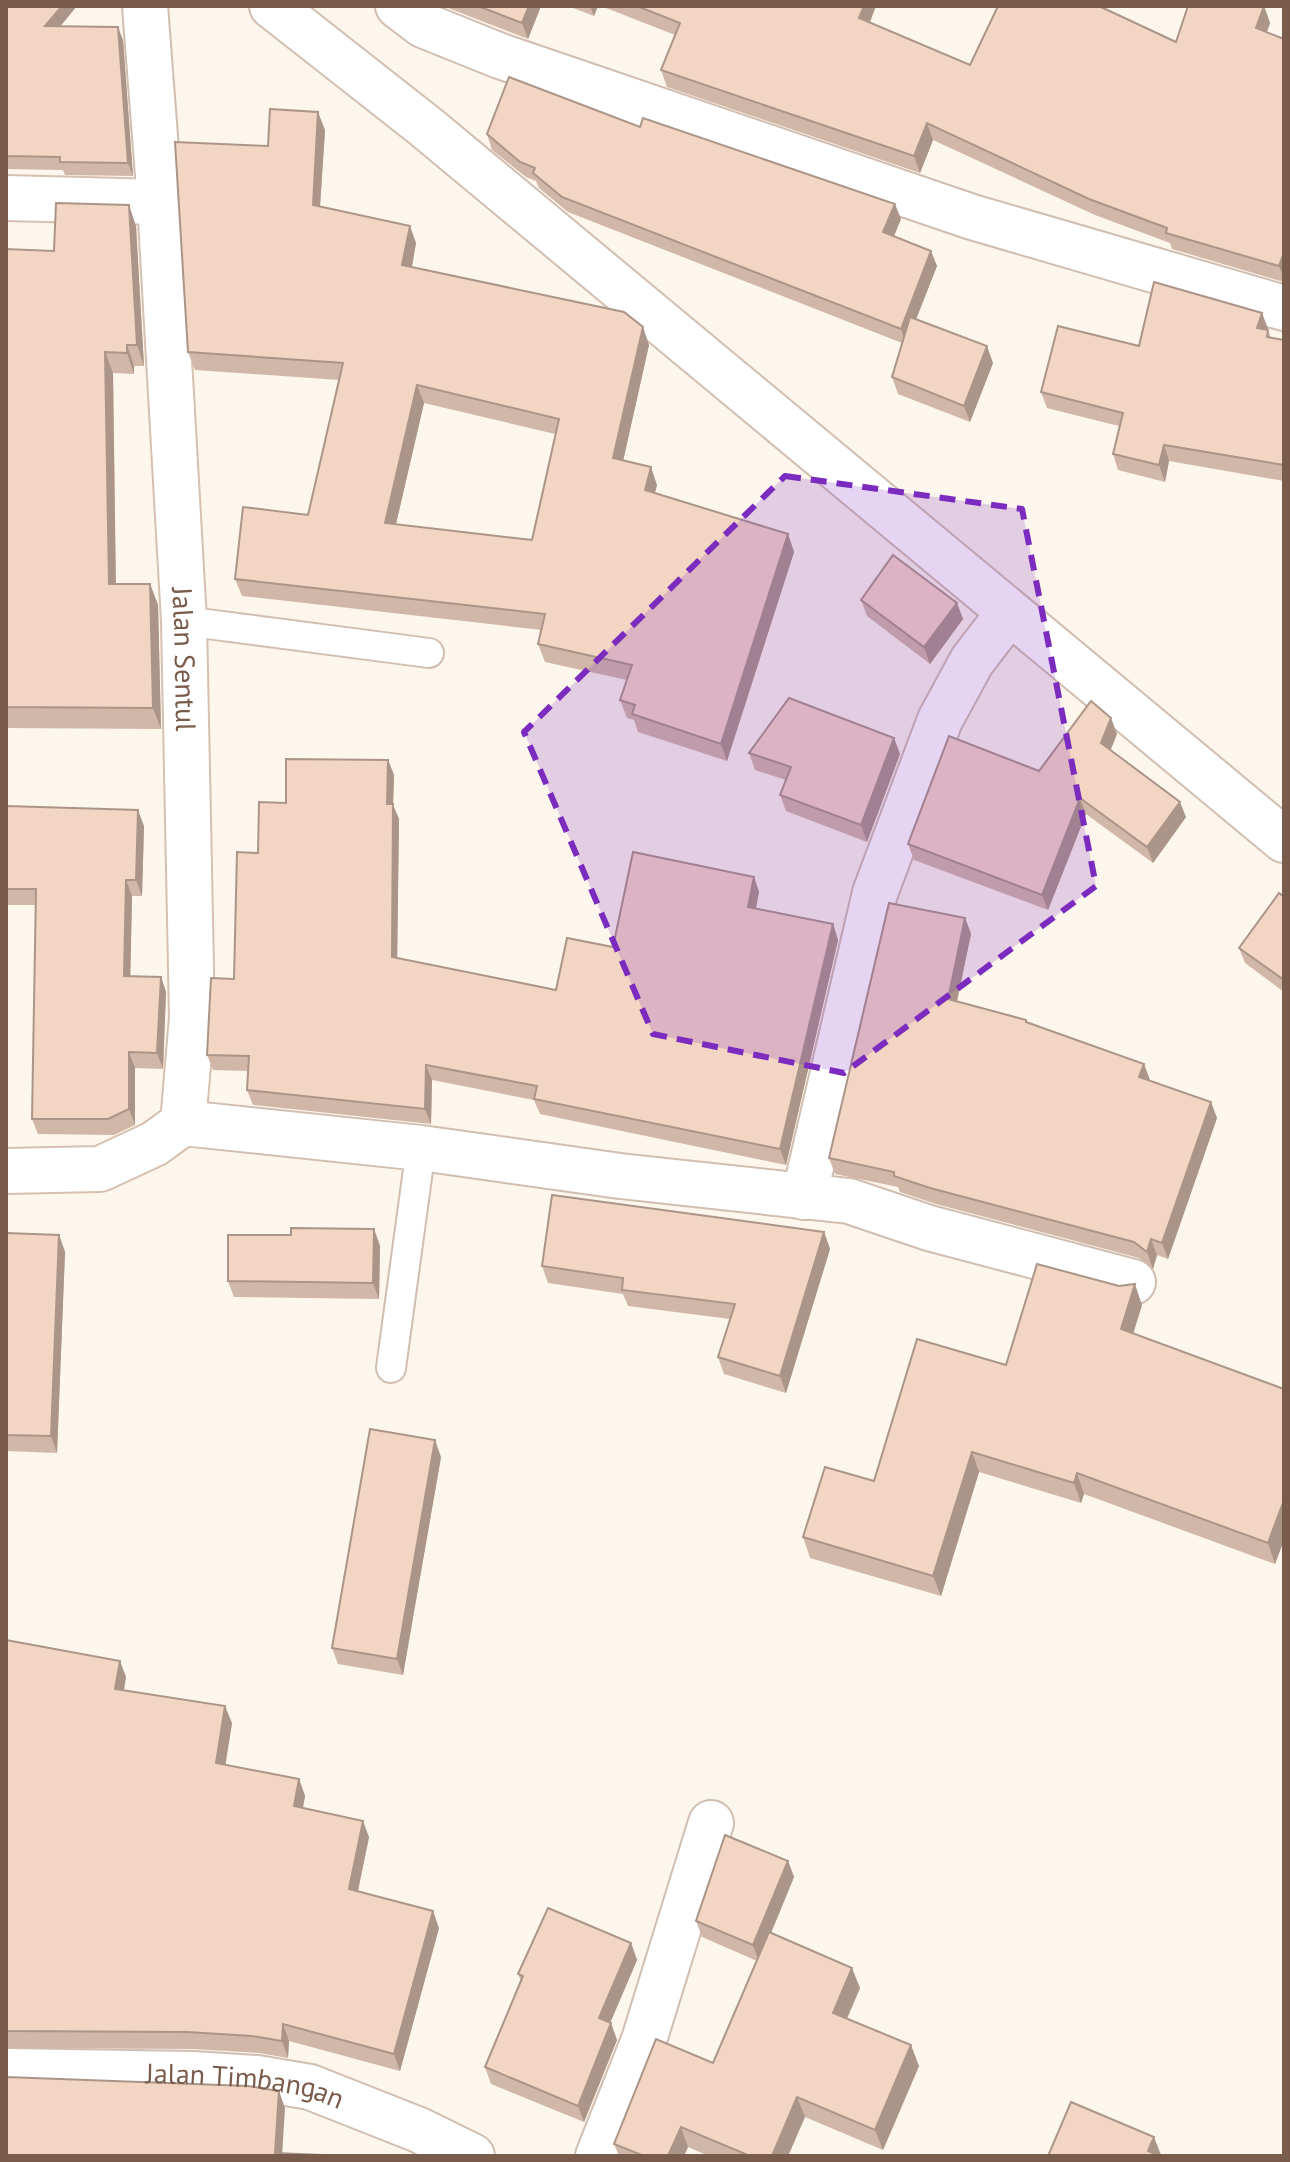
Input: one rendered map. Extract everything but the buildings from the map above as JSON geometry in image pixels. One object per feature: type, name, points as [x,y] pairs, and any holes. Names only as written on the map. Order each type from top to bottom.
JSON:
[{"type":"street","name":"Jalan Sentul","points":[[145,6],[160,202],[184,621],[192,1018],[183,1123]]},
{"type":"street","points":[[272,6],[438,137],[1284,840]]},
{"type":"street","points":[[398,6],[423,25],[451,38],[913,197],[1284,308]]},
{"type":"street","points":[[6,198],[160,202]]},
{"type":"street","points":[[804,1197],[875,893],[940,720],[972,661],[1009,613]]},
{"type":"street","points":[[6,1171],[100,1169],[154,1144],[183,1123],[421,1148],[620,1176],[849,1201],[929,1228],[1133,1282]]},
{"type":"street","points":[[598,2156],[644,2040],[711,1823]]},
{"type":"street","name":"Jalan Timbangan","points":[[6,2071],[193,2074],[257,2078],[310,2087],[419,2130],[472,2156]]},
{"type":"lane","points":[[184,621],[429,653]]},
{"type":"lane","points":[[391,1368],[421,1148]]},
{"type":"highlighted area","points":[[785,476],[1022,509],[1096,886],[844,1073],[653,1034],[524,732]]}]
